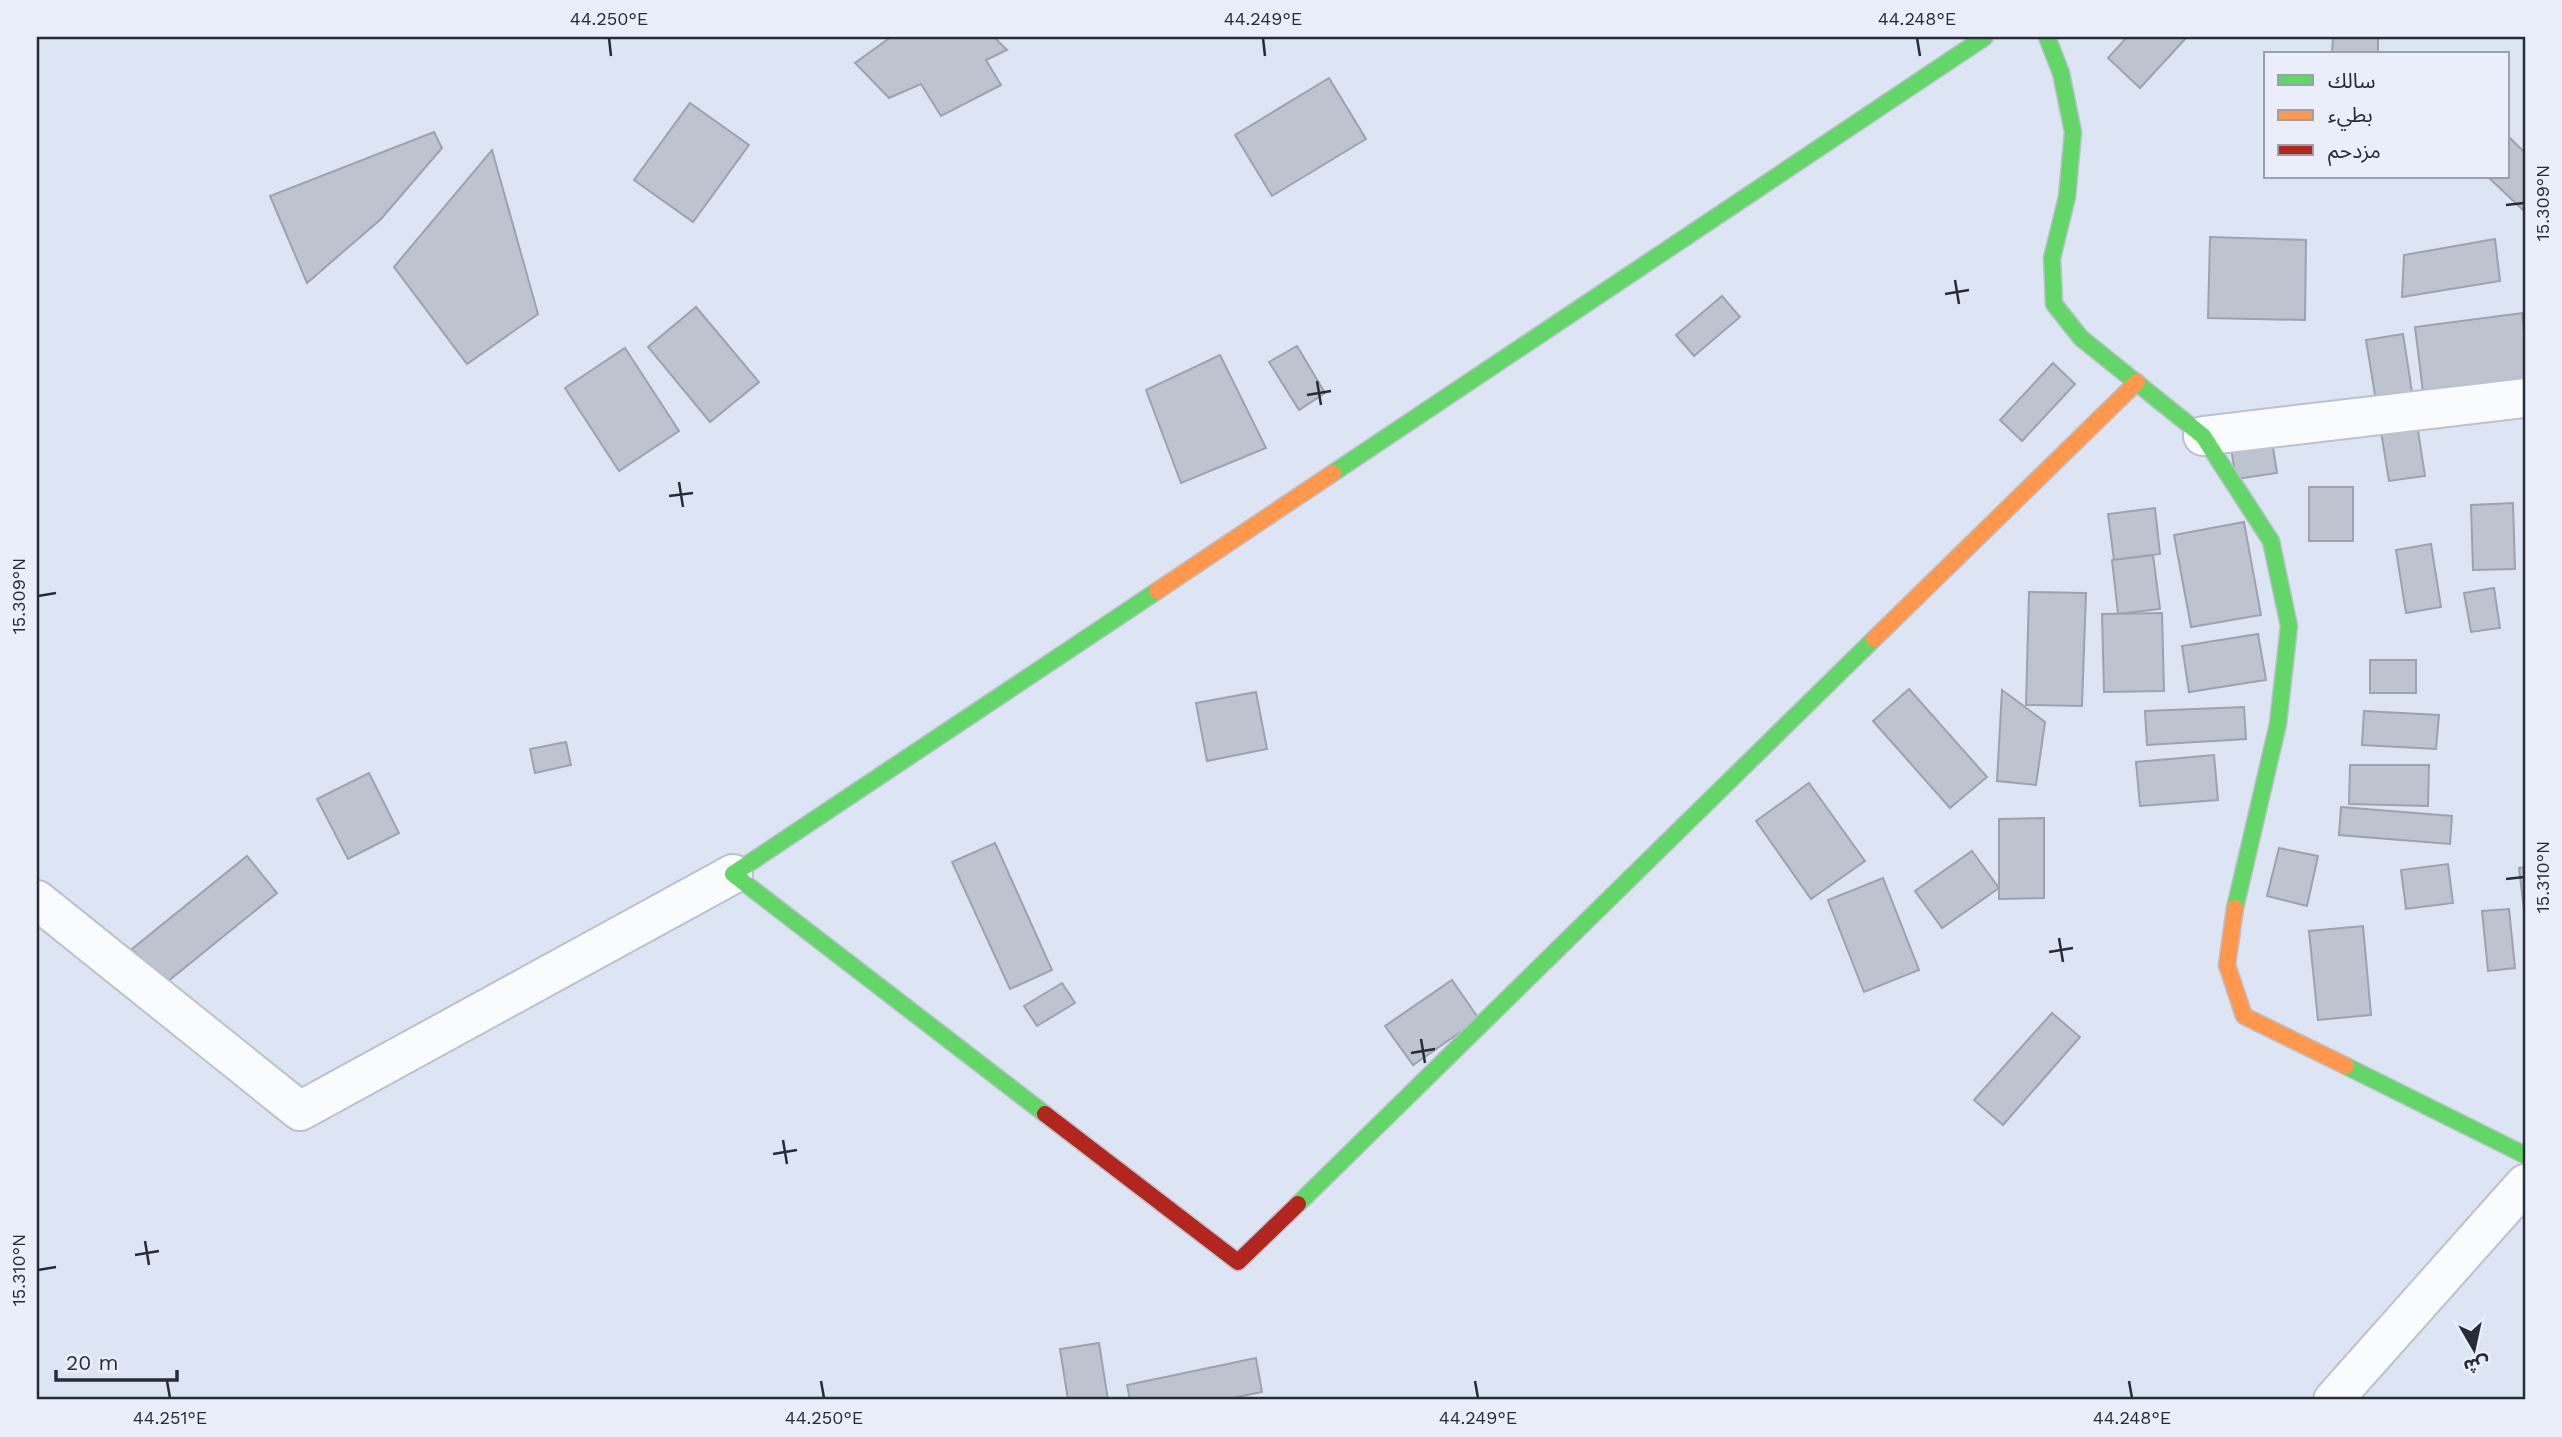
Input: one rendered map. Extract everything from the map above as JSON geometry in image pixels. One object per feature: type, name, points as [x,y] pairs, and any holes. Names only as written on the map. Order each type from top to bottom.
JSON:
[{"type":"street","points":[[37,900],[300,1111],[733,874],[1985,37]]},
{"type":"street","points":[[2047,37],[2061,73],[2073,132],[2067,197],[2052,258],[2054,304],[2081,338],[2203,436],[2271,541],[2289,626],[2278,724],[2235,906],[2227,965],[2244,1016],[2525,1155]]},
{"type":"street","points":[[733,874],[1238,1262],[2137,383]]},
{"type":"street","points":[[2203,436],[2525,398]]},
{"type":"street","points":[[2333,1400],[2525,1184]]},
{"type":"building","points":[[891,37],[994,37],[1007,50],[986,60],[1001,85],[941,116],[921,84],[889,98],[855,63]]},
{"type":"building","points":[[2127,37],[2187,37],[2140,88],[2108,58]]},
{"type":"building","points":[[2333,37],[2378,37],[2378,52],[2332,52]]},
{"type":"building","points":[[1329,78],[1366,139],[1272,196],[1235,135]]},
{"type":"building","points":[[690,103],[749,145],[693,222],[634,180]]},
{"type":"building","points":[[434,132],[442,148],[381,219],[307,283],[270,196]]},
{"type":"building","points":[[2510,138],[2525,153],[2524,211],[2489,178],[2510,178]]},
{"type":"building","points":[[492,150],[538,314],[467,364],[394,267]]},
{"type":"building","points":[[2210,237],[2306,240],[2305,320],[2208,318]]},
{"type":"building","points":[[2495,239],[2500,281],[2402,297],[2404,255]]},
{"type":"building","points":[[1722,296],[1740,317],[1694,356],[1676,335]]},
{"type":"building","points":[[696,307],[759,382],[710,422],[648,347]]},
{"type":"building","points":[[2522,313],[2525,379],[2423,392],[2415,327]]},
{"type":"building","points":[[2403,334],[2425,476],[2389,481],[2366,340]]},
{"type":"building","points":[[1297,346],[1325,393],[1299,410],[1269,362]]},
{"type":"building","points":[[625,348],[679,431],[619,471],[565,388]]},
{"type":"building","points":[[1220,355],[1266,448],[1181,483],[1146,390]]},
{"type":"building","points":[[2053,363],[2075,384],[2022,441],[2000,420]]},
{"type":"building","points":[[2271,435],[2277,473],[2236,479],[2230,442]]},
{"type":"building","points":[[2309,487],[2353,487],[2353,541],[2309,541]]},
{"type":"building","points":[[2513,503],[2515,569],[2473,570],[2471,505]]},
{"type":"building","points":[[2155,508],[2160,554],[2114,560],[2108,514]]},
{"type":"building","points":[[2244,522],[2261,615],[2191,627],[2174,535]]},
{"type":"building","points":[[2431,544],[2441,607],[2406,613],[2396,550]]},
{"type":"building","points":[[2153,555],[2160,609],[2118,614],[2112,560]]},
{"type":"building","points":[[2494,588],[2500,628],[2471,632],[2464,593]]},
{"type":"building","points":[[2029,592],[2086,593],[2082,706],[2026,705]]},
{"type":"building","points":[[2162,613],[2164,691],[2104,692],[2102,614]]},
{"type":"building","points":[[2258,634],[2266,680],[2189,692],[2182,646]]},
{"type":"building","points":[[2370,660],[2416,660],[2416,693],[2370,693]]},
{"type":"building","points":[[1909,689],[1987,777],[1950,808],[1873,721]]},
{"type":"building","points":[[2002,690],[2045,722],[2036,785],[1997,781]]},
{"type":"building","points":[[1256,692],[1267,749],[1207,761],[1196,703]]},
{"type":"building","points":[[2244,707],[2246,739],[2147,745],[2145,711]]},
{"type":"building","points":[[2364,711],[2439,715],[2436,749],[2362,745]]},
{"type":"building","points":[[566,742],[571,765],[535,773],[530,749]]},
{"type":"building","points":[[2214,755],[2218,800],[2140,806],[2136,762]]},
{"type":"building","points":[[2350,765],[2429,765],[2428,806],[2349,804]]},
{"type":"building","points":[[369,773],[399,833],[348,859],[317,799]]},
{"type":"building","points":[[1809,783],[1865,861],[1811,899],[1756,821]]},
{"type":"building","points":[[2341,807],[2452,816],[2450,844],[2339,835]]},
{"type":"building","points":[[2044,818],[2044,898],[1999,899],[1999,819]]},
{"type":"building","points":[[995,843],[1052,970],[1010,989],[952,862]]},
{"type":"building","points":[[2279,848],[2318,856],[2307,906],[2267,896]]},
{"type":"building","points":[[1972,851],[1999,888],[1942,928],[1915,891]]},
{"type":"building","points":[[247,856],[277,893],[162,986],[132,949]]},
{"type":"building","points":[[2448,864],[2453,903],[2406,909],[2401,870]]},
{"type":"building","points":[[2525,867],[2525,918],[2519,868]]},
{"type":"building","points":[[1883,878],[1919,970],[1864,992],[1828,900]]},
{"type":"building","points":[[2509,909],[2515,968],[2488,971],[2482,911]]},
{"type":"building","points":[[2363,926],[2371,1015],[2318,1020],[2309,931]]},
{"type":"building","points":[[1452,980],[1479,1019],[1413,1065],[1385,1026]]},
{"type":"building","points":[[1062,983],[1075,1003],[1037,1026],[1024,1006]]},
{"type":"building","points":[[2052,1013],[2080,1037],[2003,1125],[1974,1100]]},
{"type":"building","points":[[1099,1343],[1108,1400],[1068,1400],[1060,1349]]},
{"type":"building","points":[[1256,1358],[1262,1392],[1223,1400],[1130,1400],[1127,1385]]},
{"type":"traffic: fast","points":[[1333,473],[1985,37]]},
{"type":"traffic: fast","points":[[2047,37],[2061,73],[2073,132],[2067,197],[2052,258],[2054,304],[2081,338],[2203,436],[2271,541],[2289,626],[2278,724],[2235,908]]},
{"type":"traffic: fast","points":[[1045,1114],[733,874],[1157,591]]},
{"type":"traffic: fast","points":[[1298,1204],[1874,639]]},
{"type":"traffic: fast","points":[[2346,1066],[2525,1155]]},
{"type":"traffic: slow","points":[[1874,639],[2137,382]]},
{"type":"traffic: slow","points":[[1157,591],[1333,473]]},
{"type":"traffic: slow","points":[[2235,908],[2227,965],[2244,1016],[2346,1066]]},
{"type":"traffic: jam","points":[[1045,1114],[1238,1262],[1298,1204]]}]
